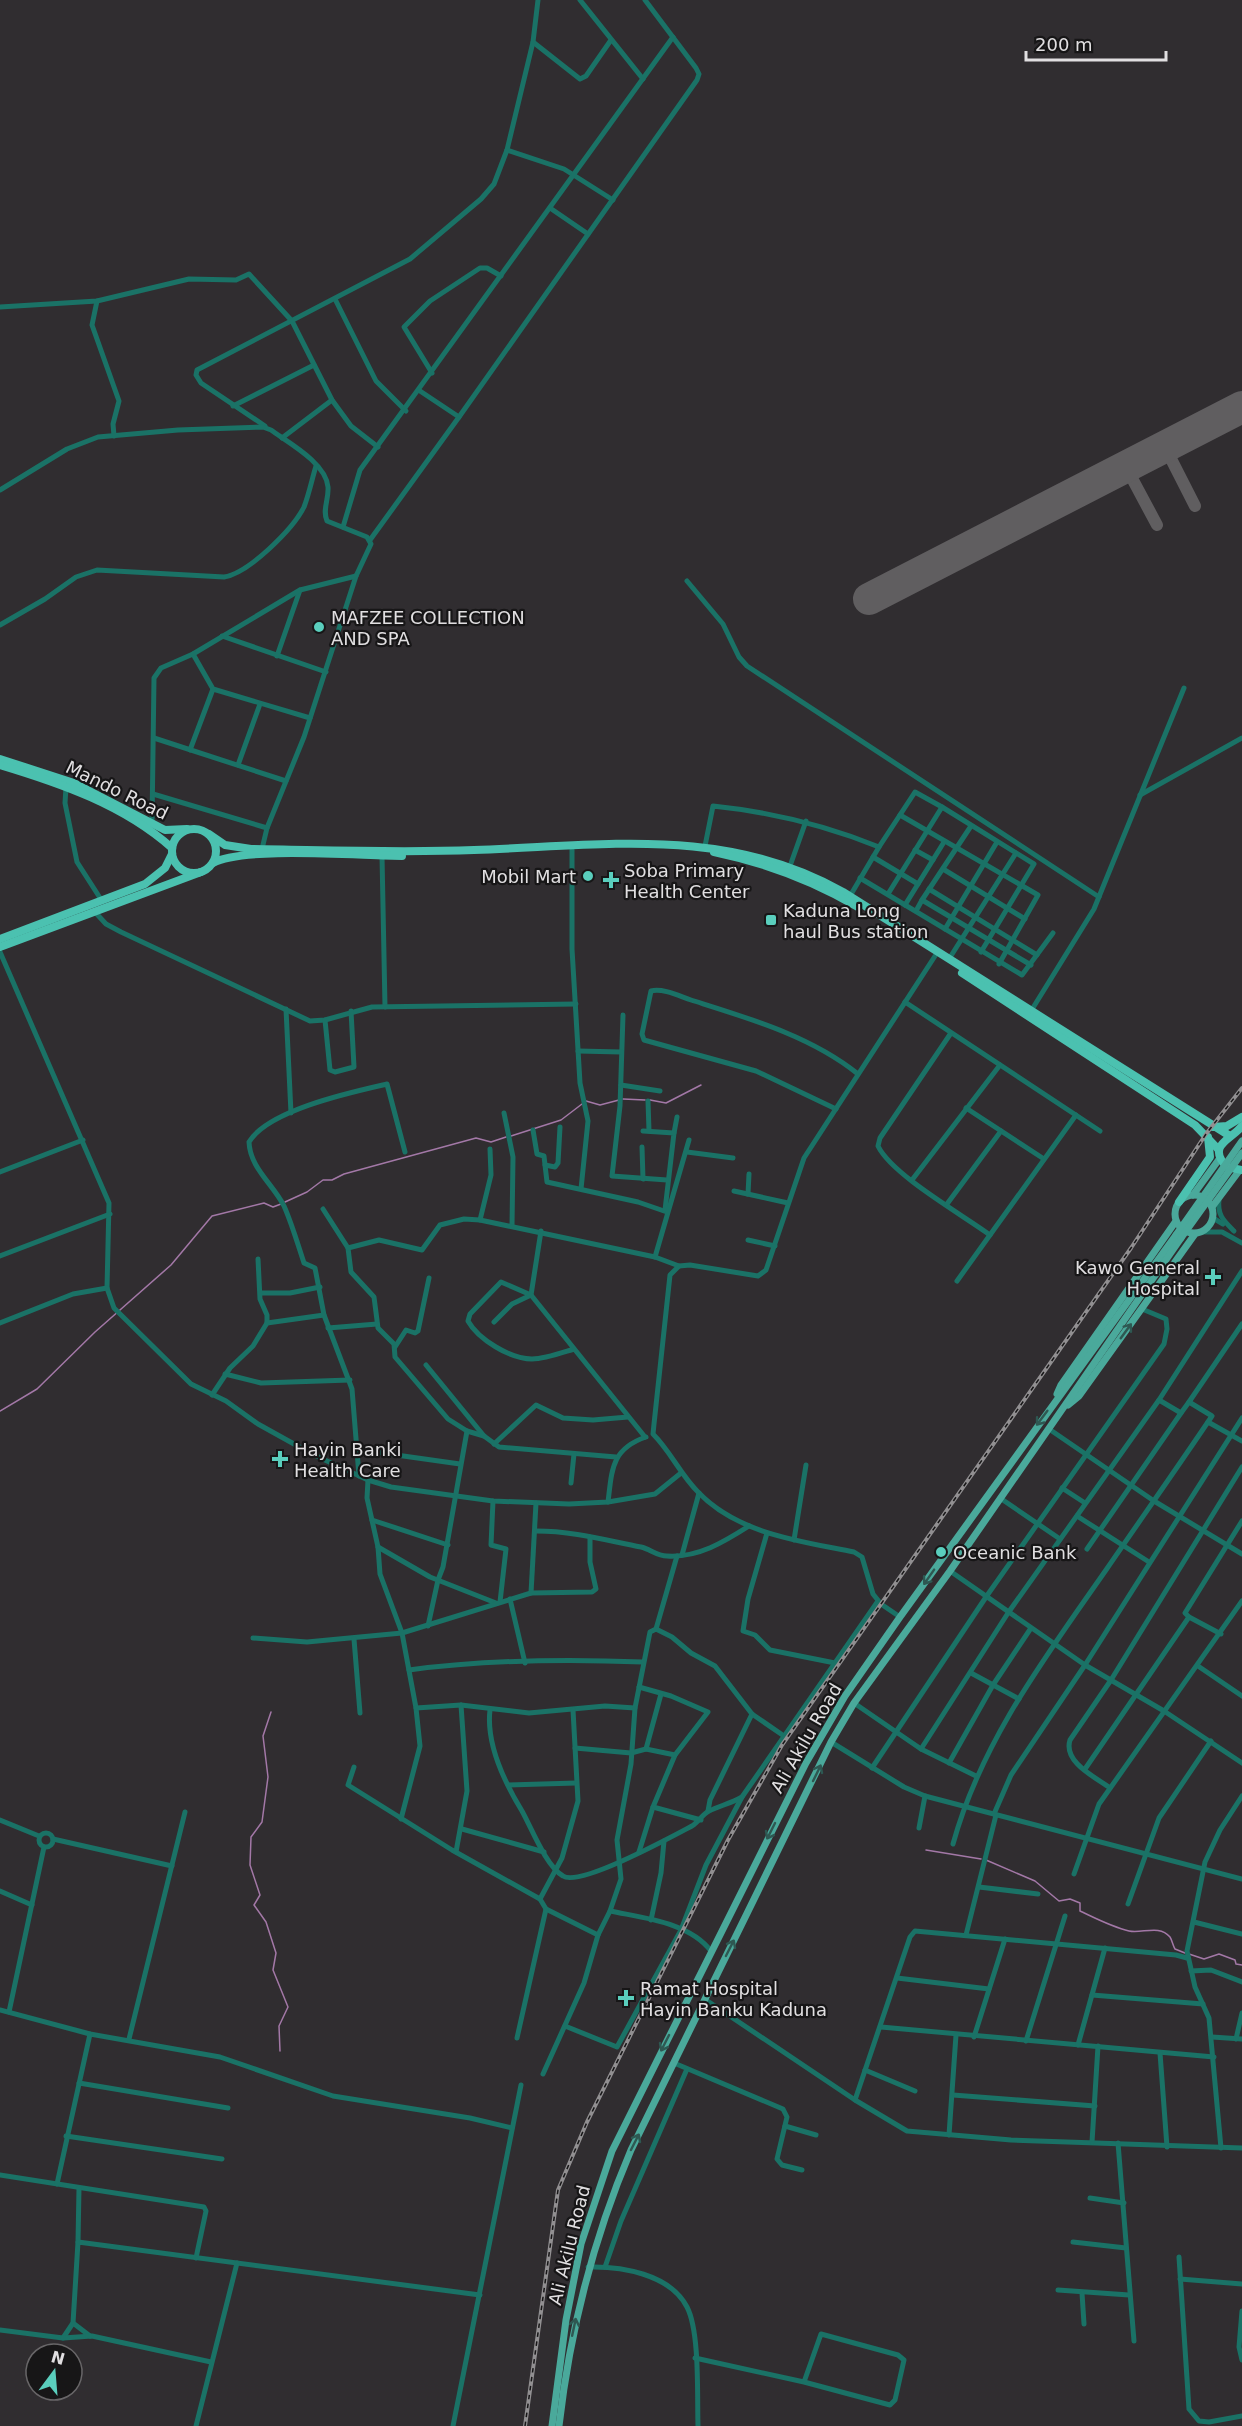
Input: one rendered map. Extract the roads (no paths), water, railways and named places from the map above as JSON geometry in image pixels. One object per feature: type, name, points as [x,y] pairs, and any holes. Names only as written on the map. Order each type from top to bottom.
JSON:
[{"type":"highway","name":"Mando Road","points":[[0,759],[74,783],[171,832],[187,829]]},
{"type":"highway","name":"Mando Road","points":[[0,765],[66,787],[151,830],[172,851]]},
{"type":"highway","points":[[0,939],[102,901],[153,879],[165,868],[174,840],[187,829],[195,828],[232,847],[262,849],[473,850],[636,843],[705,846],[754,855],[790,866],[850,896],[1212,1127],[1236,1135]]},
{"type":"highway","points":[[209,834],[216,848],[213,863]]},
{"type":"highway","points":[[0,947],[201,872],[224,858],[250,854],[382,856],[639,847],[691,849],[762,862],[800,876],[835,893],[1208,1136],[1227,1167],[1241,1171]]},
{"type":"highway","points":[[172,851],[179,868],[193,873],[201,872]]},
{"type":"highway","points":[[1212,1127],[1227,1126],[1242,1117]]},
{"type":"highway","points":[[1220,1154],[1224,1140],[1236,1135],[1242,1126]]},
{"type":"highway","points":[[1179,1202],[1210,1157],[1208,1136]]},
{"type":"main road","name":"Ali Akilu Road","points":[[559,2426],[571,2343],[588,2267],[619,2179],[831,1742],[854,1703],[1049,1429],[1242,1141]]},
{"type":"main road","name":"Ali Akilu Road","points":[[552,2426],[573,2279],[596,2194],[612,2151],[750,1872],[821,1735],[900,1617],[1054,1403],[1242,1153]]},
{"type":"main road","points":[[1199,1233],[1180,1228],[1176,1221],[1175,1211],[1179,1202],[1193,1195],[1220,1154]]},
{"type":"main road","points":[[1212,1208],[1241,1171]]},
{"type":"main road","points":[[1063,1408],[1079,1396],[1199,1233],[1212,1224],[1212,1208],[1208,1201],[1193,1195]]},
{"type":"main road","points":[[1054,1403],[1061,1385],[1176,1221]]},
{"type":"main road","points":[[750,1872],[765,1880]]},
{"type":"street","points":[[370,540],[325,518],[327,481],[316,466],[271,430],[232,406],[201,383],[196,375],[197,370],[410,259],[482,199],[494,184],[507,150],[533,42],[538,0]]},
{"type":"street","points":[[580,0],[642,79]]},
{"type":"street","points":[[262,849],[267,828],[326,672],[356,576],[371,544],[370,540],[697,80],[699,74],[696,68],[645,0]]},
{"type":"street","points":[[343,527],[360,470],[406,411],[673,37]]},
{"type":"street","points":[[533,42],[580,79],[586,76],[611,40]]},
{"type":"street","points":[[507,150],[574,174],[613,200]]},
{"type":"street","points":[[550,208],[588,234]]},
{"type":"street","points":[[432,374],[404,327],[430,301],[480,268],[487,267],[501,276]]},
{"type":"street","points":[[0,307],[97,301],[189,279],[236,280],[249,274],[292,321],[332,400],[351,426],[378,447]]},
{"type":"street","points":[[335,299],[376,381],[406,411]]},
{"type":"street","points":[[97,301],[92,326],[119,401],[113,424],[114,436]]},
{"type":"street","points":[[232,406],[314,365]]},
{"type":"street","points":[[420,391],[459,417]]},
{"type":"street","points":[[282,438],[332,400]]},
{"type":"street","points":[[0,490],[67,449],[92,439],[221,428],[254,427],[271,430]]},
{"type":"street","points":[[0,625],[45,599],[76,577],[97,570],[234,576],[263,555],[299,513],[316,466]]},
{"type":"street","points":[[152,824],[155,674],[161,668],[193,654],[300,590],[356,576]]},
{"type":"street","points":[[687,581],[723,624],[739,657],[747,666],[1099,897]]},
{"type":"street","points":[[277,656],[300,590]]},
{"type":"street","points":[[222,636],[326,672]]},
{"type":"street","points":[[193,654],[213,689],[310,718]]},
{"type":"street","points":[[1031,1011],[1094,909],[1184,688]]},
{"type":"street","points":[[190,750],[213,689]]},
{"type":"street","points":[[238,765],[260,704]]},
{"type":"street","points":[[154,738],[286,781]]},
{"type":"street","points":[[1140,795],[1242,738]]},
{"type":"street","points":[[66,787],[65,803],[77,862],[102,901]]},
{"type":"street","points":[[850,896],[915,792],[1034,864],[981,952]]},
{"type":"street","points":[[153,794],[267,828]]},
{"type":"street","points":[[705,846],[713,806],[759,810],[806,821],[879,847]]},
{"type":"street","points":[[888,894],[942,807]]},
{"type":"street","points":[[900,815],[1038,895],[999,964]]},
{"type":"street","points":[[790,866],[806,821]]},
{"type":"street","points":[[916,911],[971,826]]},
{"type":"street","points":[[905,905],[944,842]]},
{"type":"street","points":[[945,929],[997,843]]},
{"type":"street","points":[[572,850],[578,1052],[588,1131],[581,1189]]},
{"type":"street","points":[[915,850],[941,871],[1025,919]]},
{"type":"street","points":[[949,959],[977,919],[1016,853]]},
{"type":"street","points":[[382,856],[384,1007]]},
{"type":"street","points":[[873,857],[918,884]]},
{"type":"street","points":[[860,878],[999,964],[1024,975],[1053,933]]},
{"type":"street","points":[[929,889],[1038,955]]},
{"type":"street","points":[[922,900],[1031,965]]},
{"type":"street","points":[[94,911],[106,924],[310,1021],[325,1020],[351,1011],[384,1007],[576,1004]]},
{"type":"street","points":[[0,952],[103,1187],[110,1214],[107,1288],[116,1311],[191,1384],[286,1440],[359,1476],[391,1487],[493,1501],[608,1502],[655,1494],[681,1473]]},
{"type":"street","points":[[348,1248],[379,1240],[422,1250],[440,1225],[464,1219],[480,1220],[541,1231],[655,1257],[679,1266],[690,1265],[758,1276],[766,1270],[804,1158],[935,956]]},
{"type":"street","points":[[1016,972],[1023,961]]},
{"type":"street","points":[[836,1109],[756,1071],[645,1040],[642,1034],[650,993],[656,990],[666,992],[770,1026],[825,1053],[858,1074]]},
{"type":"street","points":[[905,1002],[1100,1131]]},
{"type":"street","points":[[286,1009],[291,1113]]},
{"type":"street","points":[[325,1020],[330,1070],[354,1067],[351,1011]]},
{"type":"street","points":[[623,1015],[620,1100],[612,1176],[668,1180]]},
{"type":"street","points":[[951,1033],[880,1138],[878,1146],[881,1152],[912,1180],[990,1234]]},
{"type":"street","points":[[578,1052],[621,1052]]},
{"type":"street","points":[[912,1180],[1000,1065]]},
{"type":"street","points":[[359,1476],[350,1380],[328,1328],[315,1268],[304,1263],[297,1249],[283,1204],[255,1164],[250,1153],[249,1142],[267,1125],[291,1113],[359,1090],[388,1084],[405,1152]]},
{"type":"street","points":[[621,1085],[660,1091]]},
{"type":"street","points":[[648,1101],[646,1131],[674,1133]]},
{"type":"street","points":[[966,1108],[1044,1159]]},
{"type":"street","points":[[504,1113],[514,1180],[512,1226]]},
{"type":"street","points":[[957,1281],[1076,1114]]},
{"type":"street","points":[[666,1211],[668,1180],[678,1117]]},
{"type":"street","points":[[544,1165],[557,1166],[560,1127]]},
{"type":"street","points":[[533,1130],[537,1154],[543,1155],[547,1182],[666,1211]]},
{"type":"street","points":[[947,1204],[1001,1131]]},
{"type":"street","points":[[0,1172],[83,1140]]},
{"type":"street","points":[[655,1257],[666,1211],[689,1140]]},
{"type":"street","points":[[642,1147],[644,1179]]},
{"type":"street","points":[[480,1220],[490,1176],[490,1149]]},
{"type":"street","points":[[687,1152],[733,1158]]},
{"type":"street","points":[[747,1194],[749,1174]]},
{"type":"street","points":[[734,1191],[788,1203]]},
{"type":"street","points":[[1219,1200],[1217,1209],[1222,1219],[1234,1231]]},
{"type":"street","points":[[323,1209],[348,1248],[351,1272],[374,1297],[380,1332],[395,1347]]},
{"type":"street","points":[[0,1256],[110,1214]]},
{"type":"street","points":[[1213,1218],[1242,1236]]},
{"type":"street","points":[[531,1295],[541,1231]]},
{"type":"street","points":[[1199,1233],[1222,1232],[1242,1243]]},
{"type":"street","points":[[748,1240],[775,1246]]},
{"type":"street","points":[[212,1395],[225,1374],[253,1346],[267,1323],[267,1315],[260,1299],[258,1259]]},
{"type":"street","points":[[679,1266],[670,1275],[653,1434],[672,1455],[681,1473],[699,1493],[748,1526],[794,1540],[854,1552],[862,1557],[870,1587],[878,1601],[900,1617]]},
{"type":"street","points":[[921,1749],[1008,1612],[1159,1400],[1242,1271]]},
{"type":"street","points":[[429,1278],[418,1331],[415,1333],[406,1330],[395,1347],[395,1357],[448,1419],[467,1431],[507,1448],[616,1458]]},
{"type":"street","points":[[574,1349],[535,1360],[509,1353],[481,1336],[468,1321],[470,1314],[501,1282],[531,1295],[645,1437]]},
{"type":"street","points":[[261,1293],[290,1293],[320,1287]]},
{"type":"street","points":[[0,1323],[73,1294],[107,1288]]},
{"type":"street","points":[[494,1322],[512,1304],[531,1295]]},
{"type":"street","points":[[872,1768],[986,1597],[1164,1344],[1166,1319],[1142,1309]]},
{"type":"street","points":[[267,1323],[324,1315]]},
{"type":"street","points":[[328,1328],[377,1324]]},
{"type":"street","points":[[1087,1549],[1242,1324]]},
{"type":"street","points":[[426,1365],[484,1437]]},
{"type":"street","points":[[225,1374],[261,1383],[350,1380]]},
{"type":"street","points":[[1159,1400],[1181,1413]]},
{"type":"street","points":[[953,1844],[963,1806],[976,1776],[1019,1699],[1054,1643],[1212,1416],[1189,1402]]},
{"type":"street","points":[[494,1444],[536,1405],[562,1418],[593,1420],[628,1416]]},
{"type":"street","points":[[966,1935],[995,1815],[1011,1775],[1085,1665],[1242,1418]]},
{"type":"street","points":[[1208,1422],[1242,1441]]},
{"type":"street","points":[[1049,1429],[1154,1502],[1224,1546],[1242,1554]]},
{"type":"street","points":[[428,1626],[448,1545],[467,1431]]},
{"type":"street","points":[[608,1502],[616,1458],[634,1441],[653,1434]]},
{"type":"street","points":[[358,1452],[375,1452],[460,1464]]},
{"type":"street","points":[[571,1483],[574,1454]]},
{"type":"street","points":[[794,1540],[806,1465]]},
{"type":"street","points":[[1110,1788],[1085,1769],[1068,1752],[1070,1740],[1111,1680],[1242,1467]]},
{"type":"street","points":[[368,1480],[367,1498],[378,1547],[380,1574],[402,1633],[416,1708],[420,1746],[401,1819]]},
{"type":"street","points":[[1062,1488],[1085,1503]]},
{"type":"street","points":[[543,2074],[584,1983],[598,1935],[610,1911],[621,1879],[617,1840],[643,1662],[649,1634],[656,1629],[699,1493]]},
{"type":"street","points":[[1000,1497],[1060,1539]]},
{"type":"street","points":[[493,1501],[490,1545],[506,1549],[498,1602]]},
{"type":"street","points":[[531,1593],[537,1503]]},
{"type":"street","points":[[1077,1516],[1149,1562]]},
{"type":"street","points":[[372,1520],[448,1545]]},
{"type":"street","points":[[1221,1634],[1185,1613],[1224,1546],[1242,1521]]},
{"type":"street","points":[[536,1531],[573,1532],[642,1548],[659,1556],[680,1556],[719,1545],[748,1526]]},
{"type":"street","points":[[767,1533],[748,1599],[743,1631],[755,1635],[770,1650],[835,1663]]},
{"type":"street","points":[[253,1638],[307,1642],[402,1633],[531,1593],[595,1591],[590,1562],[590,1537]]},
{"type":"street","points":[[378,1547],[438,1580],[498,1602]]},
{"type":"street","points":[[950,1571],[1085,1665],[1164,1711],[1242,1763]]},
{"type":"street","points":[[510,1599],[525,1663]]},
{"type":"street","points":[[565,2026],[617,2047],[681,1930],[706,1865],[742,1797],[878,1601]]},
{"type":"street","points":[[1074,1874],[1085,1837],[1096,1811],[1110,1788],[1221,1634],[1242,1601]]},
{"type":"street","points":[[1085,1769],[1189,1617]]},
{"type":"street","points":[[949,1763],[993,1685],[1031,1628]]},
{"type":"street","points":[[656,1629],[672,1637],[691,1653],[714,1666],[752,1714],[784,1737]]},
{"type":"street","points":[[354,1639],[360,1713]]},
{"type":"street","points":[[409,1670],[441,1666],[573,1659],[643,1662]]},
{"type":"street","points":[[1198,1666],[1242,1696]]},
{"type":"street","points":[[971,1673],[1019,1699]]},
{"type":"street","points":[[639,1687],[708,1712],[675,1755],[652,1807],[639,1852]]},
{"type":"street","points":[[646,1749],[661,1694]]},
{"type":"street","points":[[854,1703],[921,1749],[976,1776]]},
{"type":"street","points":[[416,1708],[461,1705],[530,1713],[605,1706],[635,1708]]},
{"type":"street","points":[[456,1852],[462,1829],[467,1791],[461,1705]]},
{"type":"street","points":[[490,1710],[488,1727],[491,1745],[497,1752],[508,1785],[556,1870],[571,1879],[619,1862],[664,1841],[701,1820],[708,1811],[710,1800],[752,1714]]},
{"type":"street","points":[[540,1899],[556,1870],[578,1801],[573,1710]]},
{"type":"street","points":[[1128,1904],[1159,1818],[1211,1741]]},
{"type":"street","points":[[831,1742],[903,1787],[925,1796],[1242,1880]]},
{"type":"street","points":[[574,1748],[631,1753],[646,1749],[675,1755]]},
{"type":"street","points":[[354,1767],[348,1785],[456,1852],[540,1899],[546,1909],[598,1935]]},
{"type":"street","points":[[508,1785],[576,1783]]},
{"type":"street","points":[[919,1828],[925,1796]]},
{"type":"street","points":[[1221,2148],[1209,2018],[1187,1955],[1203,1869],[1220,1830],[1242,1796]]},
{"type":"street","points":[[708,1811],[742,1797]]},
{"type":"street","points":[[652,1807],[701,1820]]},
{"type":"street","points":[[129,2039],[185,1812]]},
{"type":"street","points":[[0,1820],[39,1836],[48,1832],[53,1839],[172,1866]]},
{"type":"street","points":[[462,1829],[544,1852]]},
{"type":"street","points":[[39,1836],[38,1840],[44,1847]]},
{"type":"street","points":[[44,1847],[52,1844],[53,1839]]},
{"type":"street","points":[[651,1920],[661,1873],[664,1841]]},
{"type":"street","points":[[9,2012],[44,1847]]},
{"type":"street","points":[[979,1887],[1038,1894]]},
{"type":"street","points":[[0,1891],[32,1905]]},
{"type":"street","points":[[517,2038],[546,1909]]},
{"type":"street","points":[[610,1911],[651,1920],[681,1930],[700,1939],[711,1951]]},
{"type":"street","points":[[1026,2041],[1065,1916]]},
{"type":"street","points":[[1194,1922],[1242,1934]]},
{"type":"street","points":[[855,2100],[910,1937],[915,1931],[1187,1955]]},
{"type":"street","points":[[974,2037],[1005,1939]]},
{"type":"street","points":[[1078,2045],[1105,1948]]},
{"type":"street","points":[[1191,1971],[1210,1970],[1242,1982]]},
{"type":"street","points":[[897,1978],[989,1989]]},
{"type":"street","points":[[1092,1995],[1203,2004]]},
{"type":"street","points":[[706,2000],[855,2100],[907,2131],[1118,2144],[1242,2148]]},
{"type":"street","points":[[0,2010],[90,2034],[129,2039],[220,2057],[333,2096],[512,2128]]},
{"type":"street","points":[[1212,2037],[1239,2039],[1242,2013]]},
{"type":"street","points":[[881,2027],[1214,2057]]},
{"type":"street","points":[[57,2184],[90,2034]]},
{"type":"street","points":[[949,2135],[957,2035]]},
{"type":"street","points":[[1092,2142],[1098,2046]]},
{"type":"street","points":[[1160,2053],[1167,2146]]},
{"type":"street","points":[[674,2063],[783,2109],[787,2117],[777,2159],[782,2165],[802,2170]]},
{"type":"street","points":[[605,2267],[621,2220],[687,2069]]},
{"type":"street","points":[[865,2070],[915,2091]]},
{"type":"street","points":[[79,2083],[228,2108]]},
{"type":"street","points":[[453,2426],[521,2085]]},
{"type":"street","points":[[953,2095],[1095,2106]]},
{"type":"street","points":[[785,2126],[816,2135]]},
{"type":"street","points":[[66,2136],[222,2159]]},
{"type":"street","points":[[1118,2144],[1134,2341]]},
{"type":"street","points":[[0,2175],[204,2207],[206,2211],[196,2258]]},
{"type":"street","points":[[63,2338],[73,2323],[79,2188]]},
{"type":"street","points":[[1090,2198],[1124,2203]]},
{"type":"street","points":[[78,2242],[480,2295]]},
{"type":"street","points":[[1073,2242],[1126,2248]]},
{"type":"street","points":[[1179,2257],[1189,2409],[1199,2421],[1209,2422],[1242,2416]]},
{"type":"street","points":[[196,2426],[237,2263]]},
{"type":"street","points":[[588,2267],[605,2267],[642,2274],[672,2291],[683,2301],[691,2318],[698,2426]]},
{"type":"street","points":[[1180,2279],[1242,2284]]},
{"type":"street","points":[[1058,2290],[1129,2295]]},
{"type":"street","points":[[1082,2293],[1084,2324]]},
{"type":"street","points":[[1242,2311],[1239,2347],[1242,2360]]},
{"type":"street","points":[[73,2323],[92,2336]]},
{"type":"street","points":[[0,2330],[63,2338],[92,2336],[211,2362]]},
{"type":"street","points":[[695,2358],[804,2382],[890,2405],[895,2400],[904,2361],[898,2355],[821,2334],[804,2382]]},
{"type":"waterway","points":[[650,1100],[666,1103],[701,1085]]},
{"type":"waterway","points":[[623,1099],[645,1100]]},
{"type":"waterway","points":[[586,1101],[600,1105],[619,1100]]},
{"type":"waterway","points":[[511,1136],[561,1120],[582,1104]]},
{"type":"waterway","points":[[285,1202],[307,1192],[323,1180],[332,1180],[344,1174],[476,1138],[491,1142],[506,1137]]},
{"type":"waterway","points":[[0,1411],[37,1389],[95,1332],[171,1265],[212,1216],[264,1203],[273,1207],[281,1204]]},
{"type":"waterway","points":[[271,1712],[263,1736],[268,1777],[262,1822],[251,1837],[250,1865],[260,1895],[254,1905],[266,1922],[276,1953],[273,1970],[288,2007],[279,2026],[280,2051]]},
{"type":"waterway","points":[[926,1850],[981,1859]]},
{"type":"waterway","points":[[986,1860],[1035,1881],[1059,1901],[1070,1899],[1080,1903],[1080,1911],[1110,1925],[1134,1932],[1156,1930],[1166,1933],[1175,1949],[1185,1953]]},
{"type":"waterway","points":[[1189,1954],[1204,1959],[1219,1954],[1242,1965]]},
{"type":"railway","points":[[525,2426],[558,2190],[587,2122],[728,1840],[782,1745],[1131,1248],[1206,1134],[1242,1088]]},
{"type":"place","name":"MAFZEE COLLECTION AND SPA","points":[[319,627]]},
{"type":"place","name":"Mobil Mart","points":[[588,876]]},
{"type":"place","name":"Soba Primary Health Center","points":[[611,880]]},
{"type":"place","name":"Kaduna Long haul Bus station","points":[[771,920]]},
{"type":"place","name":"Kawo General Hospital","points":[[1213,1277]]},
{"type":"place","name":"Hayin Banki Health Care","points":[[280,1459]]},
{"type":"place","name":"Oceanic Bank","points":[[941,1552]]},
{"type":"place","name":"Ramat Hospital Hayin Banku Kaduna","points":[[626,1998]]}]
